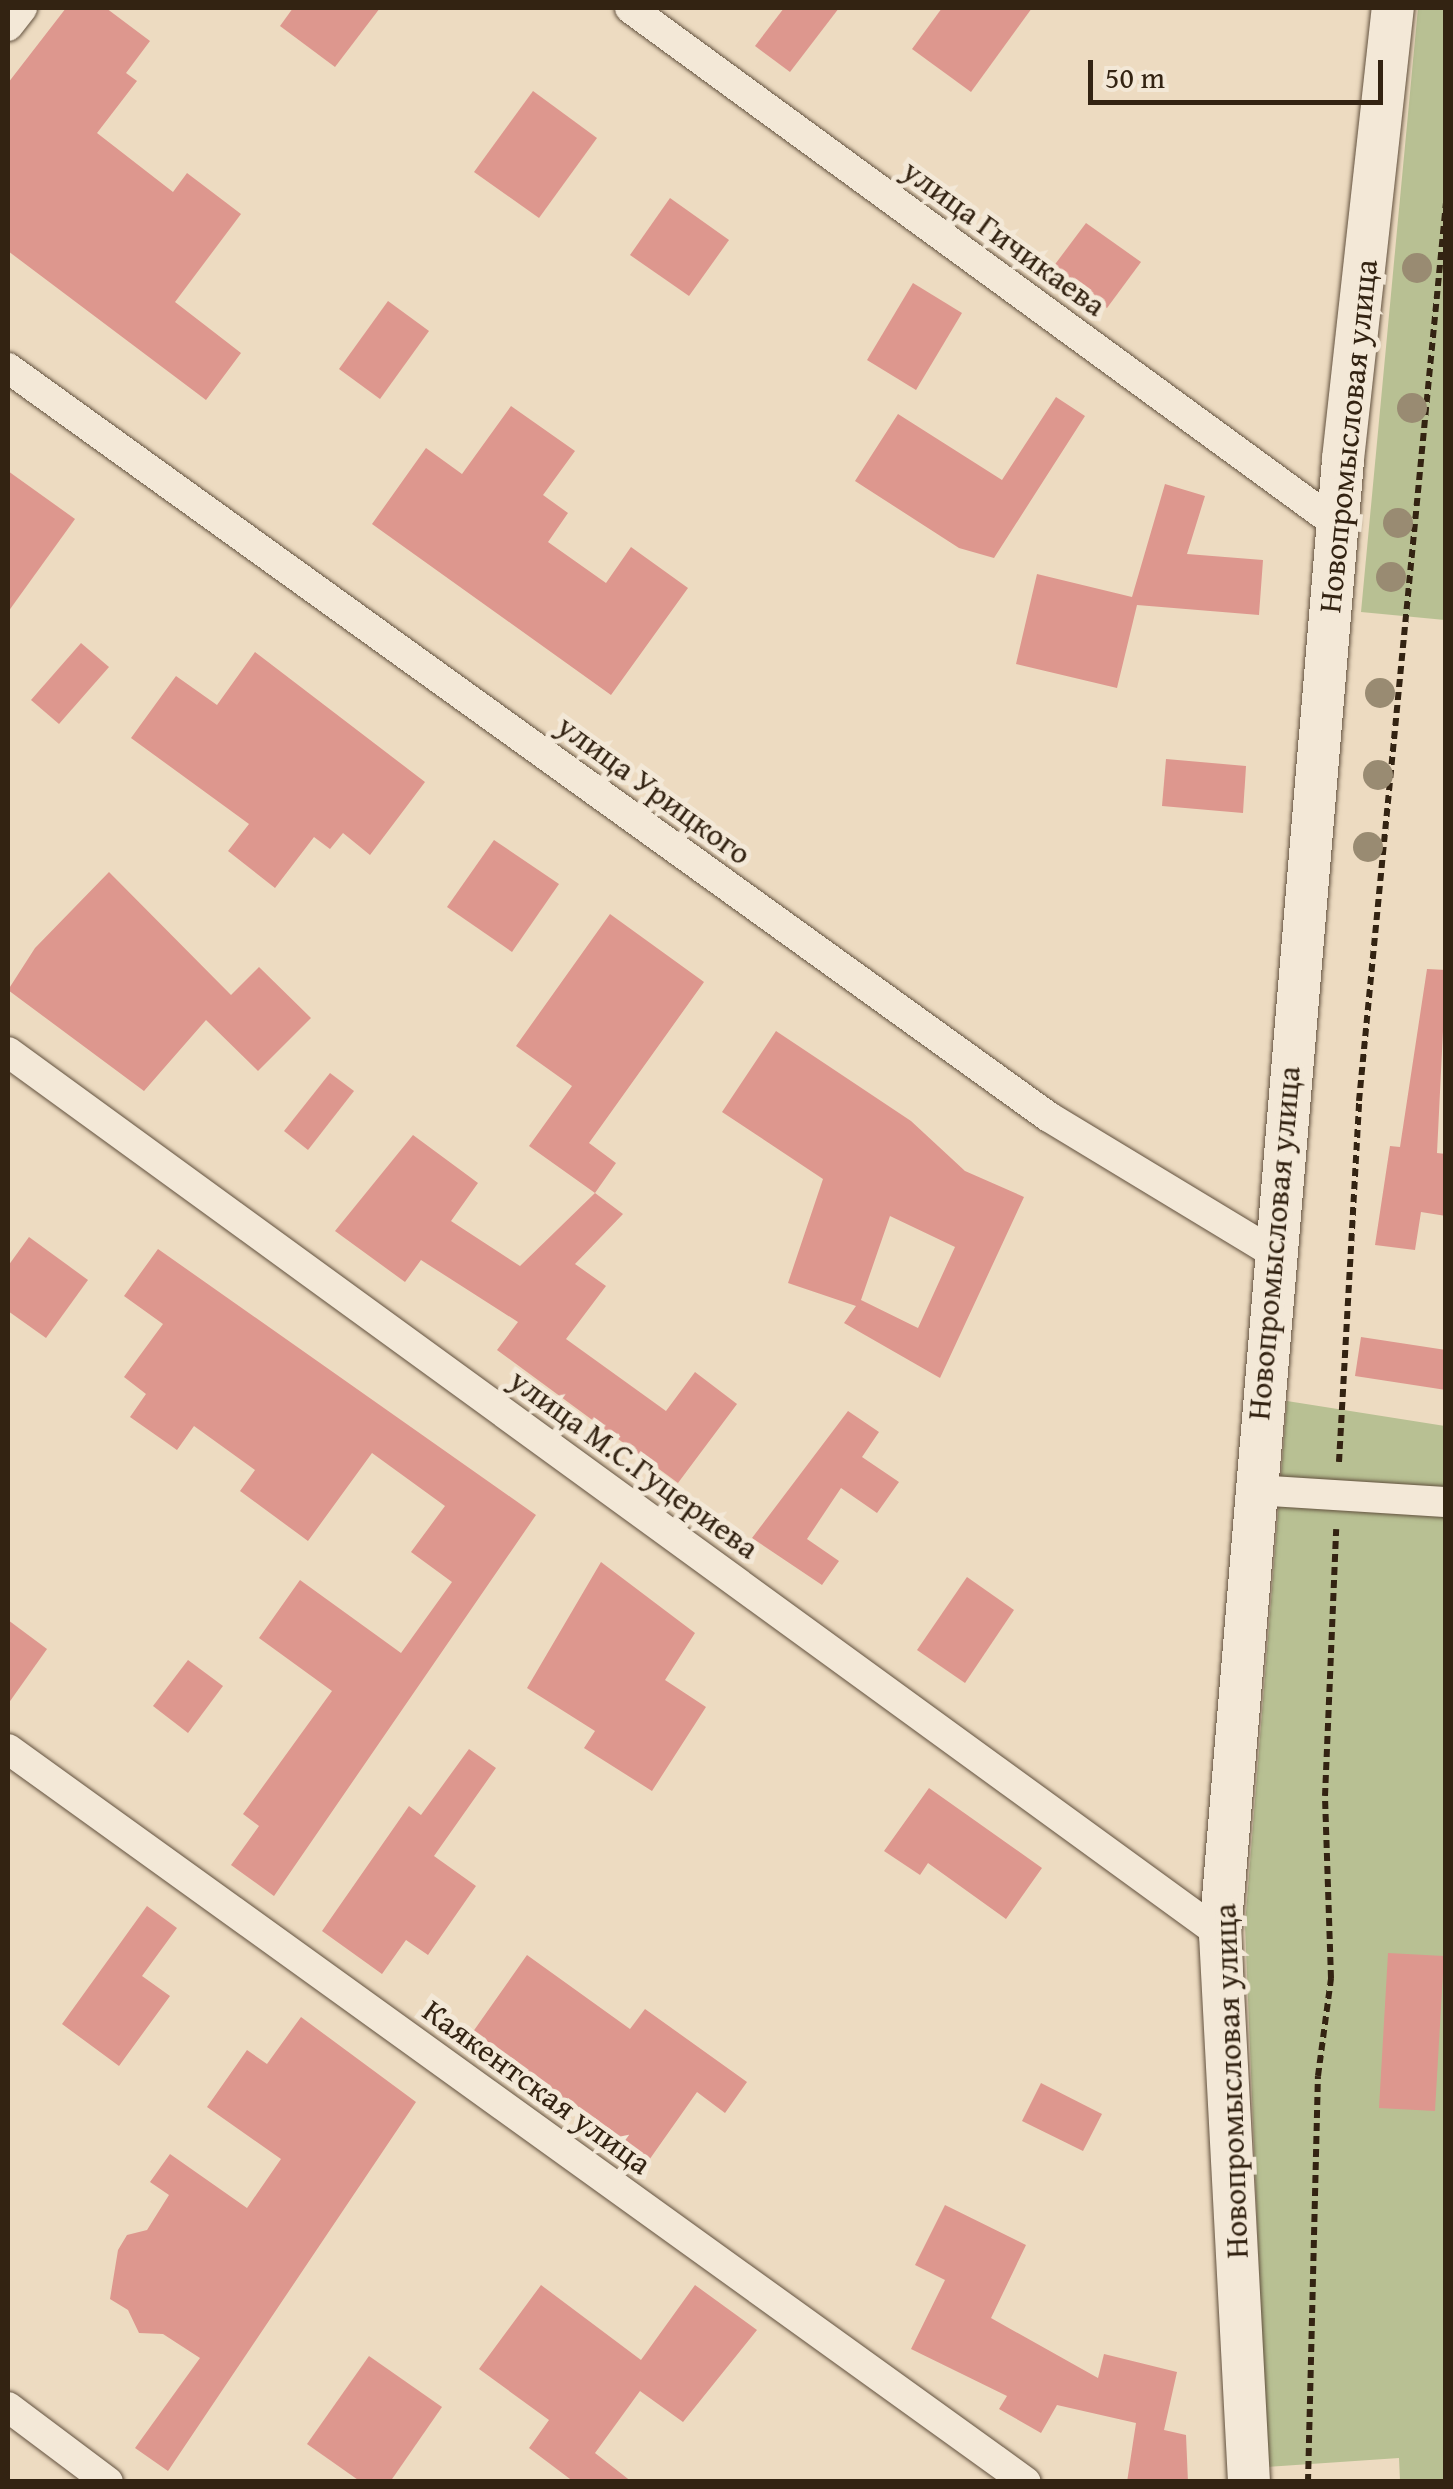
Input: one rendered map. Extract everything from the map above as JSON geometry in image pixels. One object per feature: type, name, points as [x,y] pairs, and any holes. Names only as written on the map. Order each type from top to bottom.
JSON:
[{"type":"main road","name":"Новопромысловая улица","points":[[1249,2482],[1220,1934],[1272,1252],[1338,525],[1393,8]]},
{"type":"street","points":[[8,26],[22,8]]},
{"type":"street","name":"улица Гичикаева","points":[[630,8],[1338,525]]},
{"type":"street","name":"улица Урицкого","points":[[8,368],[1049,1117],[1272,1252]]},
{"type":"street","name":"улица М.С.Гуцериева","points":[[8,1052],[1220,1934]]},
{"type":"street","points":[[1254,1490],[1446,1502]]},
{"type":"street","name":"Каякентская улица","points":[[8,1748],[1026,2482]]},
{"type":"street","points":[[8,2407],[108,2482]]},
{"type":"path","points":[[1308,2482],[1318,2076],[1330,1978],[1325,1796],[1359,1101],[1446,202]]},
{"type":"green space","points":[[1418,8],[1446,8],[1445,620],[1361,612]]},
{"type":"green space","points":[[1287,1401],[1445,1426],[1445,2481],[1400,2481],[1399,2458],[1267,2467],[1245,1925]]},
{"type":"building","points":[[66,8],[106,8],[150,41],[126,73],[137,81],[97,133],[173,192],[187,173],[241,214],[175,302],[241,353],[206,400],[8,251],[8,83]]},
{"type":"building","points":[[293,8],[380,8],[335,67],[280,26]]},
{"type":"building","points":[[784,8],[839,8],[790,72],[755,46]]},
{"type":"building","points":[[942,8],[1032,8],[971,92],[912,49]]},
{"type":"building","points":[[533,91],[597,138],[539,218],[474,172]]},
{"type":"building","points":[[670,198],[729,240],[689,296],[630,255]]},
{"type":"building","points":[[1086,223],[1141,262],[1107,308],[1053,267]]},
{"type":"building","points":[[913,283],[962,313],[916,390],[867,360]]},
{"type":"building","points":[[388,301],[429,331],[380,399],[339,369]]},
{"type":"building","points":[[1056,397],[1085,416],[994,558],[959,548],[855,481],[898,414],[1002,480]]},
{"type":"building","points":[[511,406],[575,451],[543,495],[568,513],[548,542],[606,583],[631,547],[688,588],[611,695],[372,524],[426,448],[462,474]]},
{"type":"building","points":[[8,471],[75,519],[8,612]]},
{"type":"building","points":[[1165,484],[1205,496],[1187,554],[1263,560],[1259,615],[1137,605],[1117,688],[1016,664],[1037,574],[1132,597]]},
{"type":"building","points":[[81,643],[109,667],[59,724],[31,700]]},
{"type":"building","points":[[255,652],[425,782],[370,855],[343,833],[330,849],[314,837],[275,888],[228,851],[249,824],[131,738],[176,676],[217,705]]},
{"type":"building","points":[[1166,759],[1246,766],[1243,813],[1162,806]]},
{"type":"building","points":[[494,840],[559,884],[512,952],[447,907]]},
{"type":"building","points":[[109,872],[231,995],[259,967],[311,1018],[258,1071],[206,1020],[144,1091],[8,990],[35,948]]},
{"type":"building","points":[[610,914],[704,982],[589,1143],[616,1163],[595,1193],[529,1146],[572,1086],[516,1046]]},
{"type":"building","points":[[1427,969],[1446,970],[1437,1153],[1446,1154],[1446,1216],[1421,1212],[1415,1250],[1375,1245],[1390,1146],[1400,1147]]},
{"type":"building","points":[[776,1031],[911,1121],[965,1171],[1024,1197],[940,1378],[844,1323],[856,1306],[788,1283],[823,1179],[722,1112]],"holes":[[[890,1216],[955,1247],[918,1328],[861,1300]]]},
{"type":"building","points":[[330,1073],[354,1091],[308,1150],[284,1131]]},
{"type":"building","points":[[413,1135],[478,1183],[451,1221],[520,1266],[595,1193],[623,1214],[575,1264],[606,1286],[566,1339],[666,1411],[695,1372],[737,1404],[678,1483],[497,1350],[518,1322],[421,1260],[405,1282],[335,1231]]},
{"type":"building","points":[[29,1237],[88,1280],[46,1338],[8,1311],[8,1266]]},
{"type":"building","points":[[158,1249],[536,1515],[274,1896],[231,1865],[259,1826],[243,1814],[332,1691],[259,1638],[300,1580],[401,1653],[452,1582],[411,1552],[445,1506],[372,1453],[308,1541],[240,1491],[255,1470],[194,1426],[177,1450],[130,1417],[146,1394],[124,1377],[163,1324],[124,1296]]},
{"type":"building","points":[[1361,1337],[1446,1350],[1446,1390],[1355,1376]]},
{"type":"building","points":[[848,1411],[879,1432],[862,1457],[899,1482],[877,1513],[841,1488],[807,1539],[839,1561],[822,1585],[752,1538]]},
{"type":"building","points":[[601,1562],[695,1633],[665,1680],[706,1707],[652,1791],[584,1748],[595,1731],[527,1688]]},
{"type":"building","points":[[967,1577],[1014,1610],[965,1683],[917,1650]]},
{"type":"building","points":[[8,1620],[47,1649],[8,1704]]},
{"type":"building","points":[[188,1660],[223,1686],[188,1733],[153,1706]]},
{"type":"building","points":[[469,1749],[496,1768],[434,1856],[476,1886],[428,1955],[406,1940],[382,1974],[322,1931],[409,1806],[421,1815]]},
{"type":"building","points":[[929,1788],[1042,1868],[1006,1919],[928,1863],[920,1875],[884,1851]]},
{"type":"building","points":[[147,1906],[177,1928],[142,1976],[170,1996],[119,2066],[62,2024]]},
{"type":"building","points":[[1388,1953],[1444,1956],[1435,2111],[1379,2108]]},
{"type":"building","points":[[527,1955],[630,2029],[645,2009],[747,2082],[725,2113],[697,2092],[647,2163],[470,2036]]},
{"type":"building","points":[[301,2017],[416,2102],[168,2471],[135,2448],[200,2358],[163,2334],[139,2333],[128,2310],[110,2299],[118,2250],[127,2235],[147,2230],[169,2195],[150,2182],[170,2154],[247,2208],[281,2159],[207,2107],[247,2050],[267,2064]]},
{"type":"building","points":[[1041,2083],[1102,2114],[1083,2151],[1022,2121]]},
{"type":"building","points":[[945,2205],[1026,2245],[991,2318],[1098,2378],[1104,2354],[1177,2372],[1164,2430],[1186,2435],[1188,2482],[1127,2482],[1136,2423],[1057,2405],[1041,2433],[999,2409],[1007,2396],[911,2349],[945,2280],[915,2265]]},
{"type":"building","points":[[541,2285],[641,2360],[695,2285],[757,2330],[683,2422],[640,2391],[595,2453],[632,2482],[574,2482],[529,2448],[549,2420],[479,2369]]},
{"type":"building","points":[[369,2356],[442,2407],[390,2482],[361,2482],[307,2444]]}]
